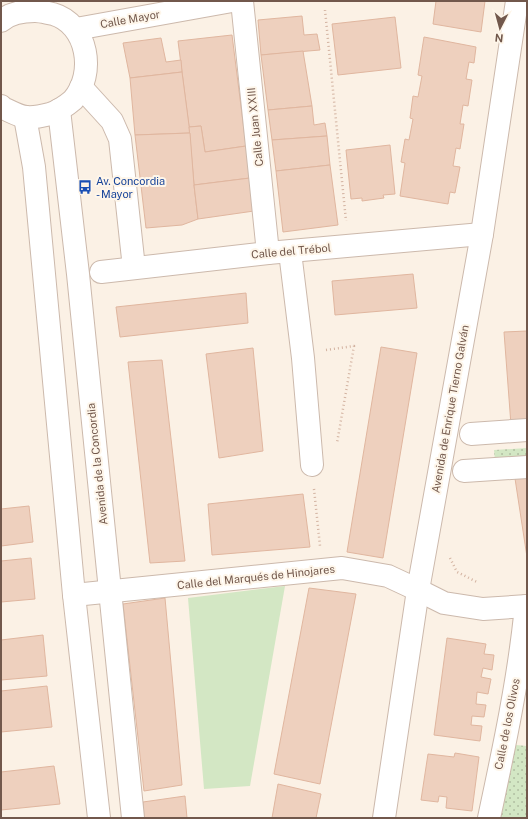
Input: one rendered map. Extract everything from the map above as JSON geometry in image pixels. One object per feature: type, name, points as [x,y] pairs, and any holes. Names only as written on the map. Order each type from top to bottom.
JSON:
[{"type":"street","name":"Calle Mayor","points":[[76,29],[232,1]]},
{"type":"street","name":"Calle Juan XXIII","points":[[242,1],[268,253]]},
{"type":"street","name":"Avenida de Enrique Tierno Galván","points":[[384,818],[418,590],[482,234],[517,1]]},
{"type":"street","points":[[1,106],[25,117],[41,117],[59,110],[72,100],[81,87],[86,67],[84,46],[76,29],[62,17],[39,6],[22,11],[2,14]]},
{"type":"street","points":[[81,87],[112,121],[120,139],[134,268]]},
{"type":"street","name":"Avenida de la Concordia","points":[[59,110],[78,274],[133,818]]},
{"type":"street","points":[[25,117],[34,167],[74,595],[99,818]]},
{"type":"street","name":"Calle del Trébol","points":[[101,272],[268,253],[482,234]]},
{"type":"street","points":[[290,252],[303,358],[312,465]]},
{"type":"street","points":[[471,434],[527,430]]},
{"type":"street","points":[[464,471],[527,467]]},
{"type":"street","name":"Calle del Marqués de Hinojares","points":[[74,595],[342,568],[388,576],[444,603],[484,609],[526,606]]},
{"type":"street","name":"Calle de los Olivos","points":[[489,818],[519,716],[526,606]]},
{"type":"path","points":[[324,10],[347,227]]},
{"type":"path","points":[[324,350],[354,346],[336,446]]},
{"type":"path","points":[[312,465],[320,546]]},
{"type":"path","points":[[450,557],[457,572],[477,582],[484,583]]},
{"type":"green space","points":[[527,448],[527,459],[495,462],[494,450]]},
{"type":"green space","points":[[285,586],[250,786],[204,789],[188,598]]},
{"type":"green space","points":[[516,745],[527,746],[527,818],[500,818]]},
{"type":"building","points":[[436,1],[485,1],[481,32],[433,24]]},
{"type":"building","points":[[302,16],[304,35],[317,34],[320,50],[261,55],[258,20]]},
{"type":"building","points":[[395,17],[401,68],[338,75],[332,24]]},
{"type":"building","points":[[232,35],[246,146],[205,152],[201,126],[189,127],[178,41]]},
{"type":"building","points":[[424,37],[476,47],[474,63],[469,62],[466,79],[472,80],[468,106],[463,105],[460,124],[464,124],[460,149],[456,148],[453,166],[460,167],[455,193],[450,192],[448,204],[400,196],[405,163],[401,162],[405,139],[409,140],[413,119],[410,118],[413,96],[418,97],[422,76],[418,75]]},
{"type":"building","points":[[161,38],[166,62],[181,60],[182,72],[130,78],[123,43]]},
{"type":"building","points":[[303,51],[312,106],[268,110],[261,55]]},
{"type":"building","points":[[182,72],[190,133],[135,135],[130,78]]},
{"type":"building","points":[[312,106],[314,125],[325,123],[327,136],[272,140],[268,110]]},
{"type":"building","points":[[201,126],[205,152],[246,146],[250,178],[194,185],[189,127]]},
{"type":"building","points":[[190,133],[198,219],[182,225],[146,228],[135,135]]},
{"type":"building","points":[[327,136],[330,165],[276,171],[272,140]]},
{"type":"building","points":[[390,145],[395,194],[383,195],[384,198],[362,201],[362,198],[351,199],[346,150]]},
{"type":"building","points":[[330,165],[338,225],[283,232],[276,171]]},
{"type":"building","points":[[250,178],[254,211],[198,219],[194,185]]},
{"type":"building","points":[[413,274],[417,308],[335,315],[332,281]]},
{"type":"building","points":[[246,293],[248,323],[120,337],[116,307]]},
{"type":"building","points":[[527,331],[527,423],[511,425],[504,332]]},
{"type":"building","points":[[381,347],[417,353],[383,558],[347,552]]},
{"type":"building","points":[[253,348],[263,451],[219,458],[206,354]]},
{"type":"building","points":[[162,360],[185,561],[150,563],[128,362]]},
{"type":"building","points":[[527,471],[527,557],[514,472]]},
{"type":"building","points":[[303,494],[310,547],[212,555],[208,504]]},
{"type":"building","points":[[29,506],[33,542],[1,546],[1,509]]},
{"type":"building","points":[[31,558],[35,599],[1,602],[1,561]]},
{"type":"building","points":[[309,588],[356,594],[320,784],[274,774]]},
{"type":"building","points":[[165,598],[182,785],[144,791],[123,604]]},
{"type":"building","points":[[43,635],[47,676],[1,680],[1,640]]},
{"type":"building","points":[[447,638],[486,644],[484,654],[494,655],[492,670],[483,668],[481,677],[491,679],[488,694],[477,692],[476,704],[486,705],[484,717],[472,716],[471,725],[482,726],[480,741],[434,735]]},
{"type":"building","points":[[47,686],[52,727],[1,732],[1,691]]},
{"type":"building","points":[[455,753],[479,757],[472,811],[446,808],[447,797],[439,796],[438,802],[421,800],[428,754],[454,757]]},
{"type":"building","points":[[54,766],[60,804],[1,810],[1,772]]},
{"type":"building","points":[[278,784],[321,794],[316,818],[272,818]]},
{"type":"building","points":[[185,796],[187,818],[144,818],[143,802]]},
{"type":"place","name":"Av. Concordia - Mayor","points":[[85,187]]}]
